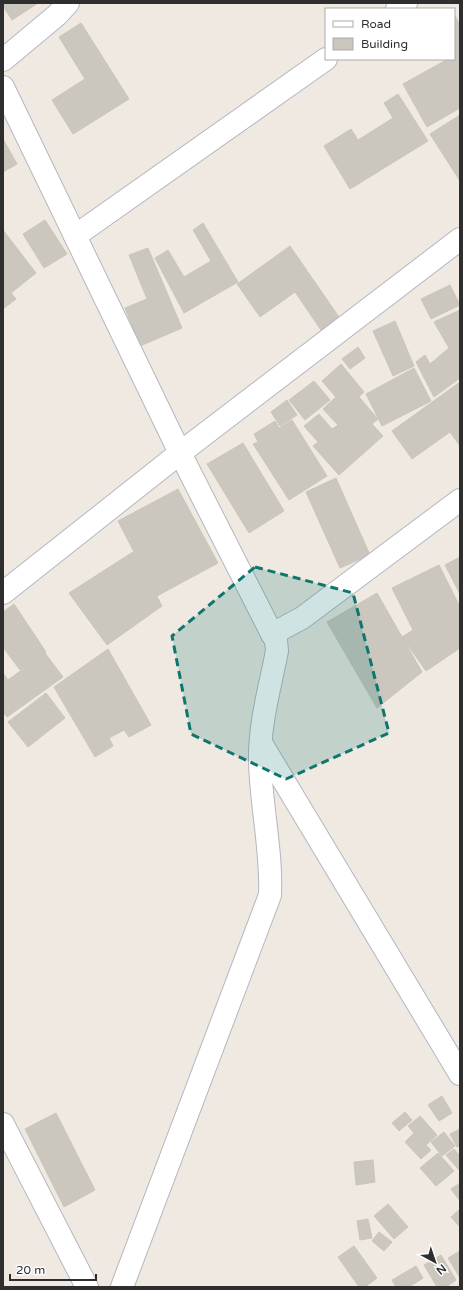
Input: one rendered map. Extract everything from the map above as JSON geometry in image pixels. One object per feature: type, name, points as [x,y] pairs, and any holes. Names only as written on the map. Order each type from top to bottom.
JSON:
[{"type":"street","points":[[3,60],[57,15],[68,3]]},
{"type":"street","points":[[75,236],[325,60]]},
{"type":"street","points":[[3,87],[180,453],[276,640],[277,651],[260,742],[260,763],[271,875],[270,895],[122,1287]]},
{"type":"street","points":[[3,593],[180,453],[460,239]]},
{"type":"street","points":[[272,634],[302,618],[460,500]]},
{"type":"street","points":[[260,742],[460,1074]]},
{"type":"street","points":[[3,1124],[87,1287]]},
{"type":"highlighted area","points":[[255,567],[353,593],[389,733],[286,779],[191,734],[172,636]]},
{"type":"building","points":[[3,3],[38,3],[12,20],[3,6]]},
{"type":"building","points":[[455,16],[460,25],[460,108],[427,127],[403,84],[446,60],[455,60]]},
{"type":"building","points":[[81,23],[129,99],[73,134],[52,100],[85,79],[59,37]]},
{"type":"building","points":[[398,94],[428,141],[350,189],[324,146],[351,129],[358,140],[393,118],[384,103]]},
{"type":"building","points":[[460,115],[460,181],[430,134]]},
{"type":"building","points":[[3,139],[17,164],[3,172]]},
{"type":"building","points":[[45,220],[67,254],[44,268],[23,234]]},
{"type":"building","points":[[203,223],[238,282],[184,313],[155,258],[168,250],[184,277],[211,261],[193,230]]},
{"type":"building","points":[[3,230],[36,273],[11,293],[16,299],[3,309]]},
{"type":"building","points":[[290,246],[339,317],[321,330],[295,292],[260,317],[237,284]]},
{"type":"building","points":[[148,248],[182,328],[140,346],[125,308],[147,299],[129,255]]},
{"type":"building","points":[[450,285],[460,305],[431,319],[421,299]]},
{"type":"building","points":[[460,310],[460,378],[434,397],[416,362],[425,355],[430,364],[449,348],[434,322]]},
{"type":"building","points":[[395,321],[414,366],[393,376],[373,331]]},
{"type":"building","points":[[358,347],[365,358],[350,369],[342,359]]},
{"type":"building","points":[[341,364],[364,392],[359,397],[378,419],[372,424],[383,436],[339,475],[313,446],[318,442],[304,426],[319,414],[332,429],[338,425],[323,409],[336,397],[322,381]]},
{"type":"building","points":[[414,368],[431,401],[382,426],[366,394]]},
{"type":"building","points":[[314,381],[330,400],[305,420],[289,400]]},
{"type":"building","points":[[460,382],[460,446],[450,432],[412,459],[392,431]]},
{"type":"building","points":[[287,400],[297,415],[280,426],[271,412]]},
{"type":"building","points":[[292,420],[327,476],[289,500],[253,444],[258,442],[254,434],[275,421],[279,428]]},
{"type":"building","points":[[243,443],[284,511],[249,533],[207,464]]},
{"type":"building","points":[[336,478],[370,555],[340,568],[306,492]]},
{"type":"building","points":[[178,489],[218,563],[157,596],[118,521]]},
{"type":"building","points":[[133,552],[162,606],[107,645],[69,593]]},
{"type":"building","points":[[460,557],[460,594],[445,565]]},
{"type":"building","points":[[439,565],[460,607],[460,648],[426,671],[402,637],[413,630],[392,588]]},
{"type":"building","points":[[377,593],[422,672],[377,708],[327,622]]},
{"type":"building","points":[[14,604],[46,652],[20,670],[3,647],[3,612]]},
{"type":"building","points":[[108,649],[151,725],[129,737],[124,730],[109,738],[113,746],[95,757],[54,687]]},
{"type":"building","points":[[45,653],[63,677],[7,717],[3,712],[3,673],[8,680]]},
{"type":"building","points":[[46,693],[65,718],[28,747],[8,722]]},
{"type":"building","points":[[442,1096],[452,1113],[439,1121],[428,1105]]},
{"type":"building","points":[[405,1112],[412,1120],[399,1131],[392,1123]]},
{"type":"building","points":[[56,1113],[95,1190],[64,1207],[25,1129]]},
{"type":"building","points":[[420,1116],[437,1135],[426,1145],[431,1150],[421,1159],[405,1142],[414,1133],[408,1126]]},
{"type":"building","points":[[460,1129],[460,1146],[457,1147],[450,1134]]},
{"type":"building","points":[[444,1132],[455,1146],[442,1156],[431,1142]]},
{"type":"building","points":[[454,1149],[460,1156],[459,1170],[446,1155]]},
{"type":"building","points":[[438,1153],[454,1171],[436,1186],[420,1168]]},
{"type":"building","points":[[373,1160],[375,1182],[356,1185],[354,1162]]},
{"type":"building","points":[[460,1183],[460,1201],[451,1189]]},
{"type":"building","points":[[388,1204],[408,1227],[394,1239],[374,1216]]},
{"type":"building","points":[[460,1209],[460,1225],[459,1226],[451,1217]]},
{"type":"building","points":[[368,1219],[372,1238],[360,1240],[357,1221]]},
{"type":"building","points":[[379,1232],[392,1242],[384,1251],[372,1241]]},
{"type":"building","points":[[354,1246],[377,1278],[365,1287],[359,1287],[338,1257]]},
{"type":"building","points":[[460,1251],[460,1278],[448,1258]]},
{"type":"building","points":[[441,1255],[456,1280],[446,1287],[437,1287],[424,1265]]},
{"type":"building","points":[[416,1266],[423,1278],[409,1287],[396,1287],[392,1280]]}]
